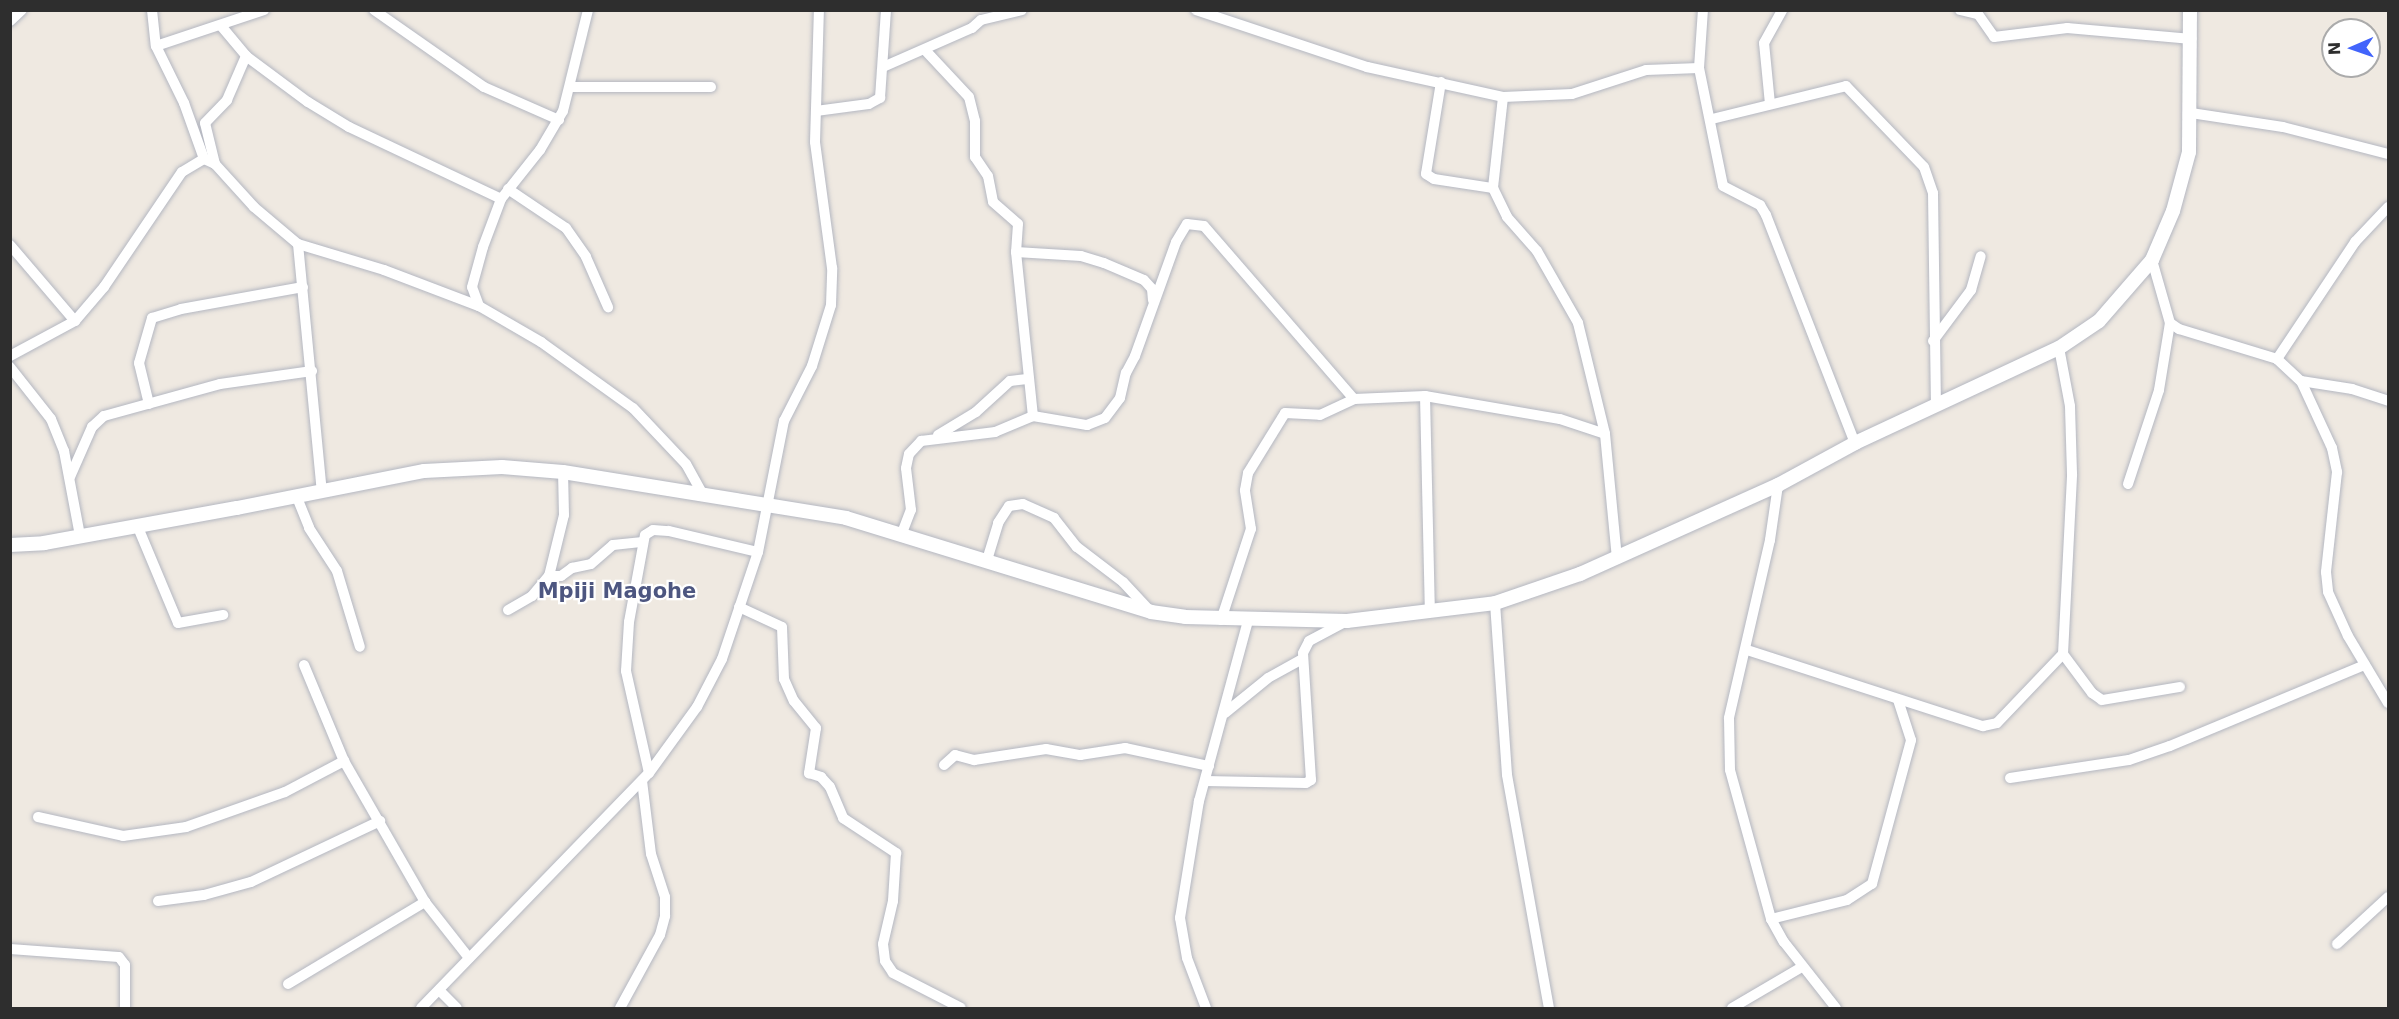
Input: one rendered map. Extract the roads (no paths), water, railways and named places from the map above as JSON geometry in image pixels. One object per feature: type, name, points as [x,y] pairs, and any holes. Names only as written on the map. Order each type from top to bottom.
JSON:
[{"type":"street","points":[[10,21],[22,10]]},
{"type":"street","points":[[152,10],[156,46],[184,103],[204,159],[215,164],[254,207],[298,244],[384,270],[479,306],[541,342],[633,408],[686,464],[703,495]]},
{"type":"street","points":[[156,46],[222,27],[264,10]]},
{"type":"street","points":[[374,10],[484,87],[559,120]]},
{"type":"street","points":[[479,306],[472,280],[501,199],[559,120],[571,87],[588,10]]},
{"type":"street","points":[[421,1008],[645,777],[697,707],[722,659],[758,552],[784,421],[812,366],[831,305],[832,268],[819,184],[816,111],[819,10]]},
{"type":"street","points":[[816,111],[877,101],[882,93],[886,10]]},
{"type":"street","points":[[1196,10],[1367,67],[1503,97],[1572,94],[1646,70],[1699,68]]},
{"type":"street","points":[[1703,10],[1699,68],[1712,119],[1723,186],[1760,205],[1766,214],[1855,443]]},
{"type":"street","points":[[1770,104],[1764,43],[1782,10]]},
{"type":"street","points":[[1960,10],[1978,14],[1994,37],[2067,28],[2192,39]]},
{"type":"street","points":[[10,545],[80,536],[460,467],[563,472],[846,518],[902,532],[1151,612],[1221,620],[1347,621],[1495,603],[1617,558],[1778,485],[1855,443],[2059,348],[2099,321],[2152,260],[2178,195],[2189,152],[2192,113],[2190,10]]},
{"type":"street","points":[[883,67],[925,50],[944,37],[972,28],[978,21],[1022,11]]},
{"type":"street","points":[[222,27],[246,56],[349,127],[501,199]]},
{"type":"street","points":[[925,50],[969,97],[975,120],[975,157],[988,176],[993,202],[1018,224],[1017,252],[1027,379],[1033,416]]},
{"type":"street","points":[[215,164],[206,123],[227,100],[246,56]]},
{"type":"street","points":[[1441,82],[1426,174],[1434,179],[1493,188]]},
{"type":"street","points":[[1712,119],[1846,86],[1924,166],[1933,193],[1933,341],[1936,405]]},
{"type":"street","points":[[571,87],[711,87]]},
{"type":"street","points":[[1503,97],[1493,188],[1507,217],[1538,251],[1578,323],[1605,434],[1617,558]]},
{"type":"street","points":[[2192,113],[2283,128],[2388,154]]},
{"type":"street","points":[[10,356],[75,321],[104,287],[182,172],[204,159]]},
{"type":"street","points":[[508,189],[566,228],[586,257],[608,307]]},
{"type":"street","points":[[2277,358],[2355,242],[2388,207]]},
{"type":"street","points":[[936,437],[995,432],[1033,416],[1087,425],[1105,418],[1120,398],[1126,373],[1182,230],[1187,224],[1204,226],[1354,399]]},
{"type":"street","points":[[298,244],[322,491]]},
{"type":"street","points":[[10,245],[75,321]]},
{"type":"street","points":[[1017,252],[1081,256],[1104,263],[1144,280],[1152,289],[1153,303]]},
{"type":"street","points":[[1933,341],[1971,290],[1981,256]]},
{"type":"street","points":[[2128,484],[2159,390],[2170,322],[2152,260]]},
{"type":"street","points":[[149,404],[139,363],[152,318],[181,309],[303,286]]},
{"type":"street","points":[[2170,322],[2179,329],[2277,358],[2301,381],[2332,448],[2337,472],[2326,572],[2328,592],[2365,665],[2384,687],[2388,703]]},
{"type":"street","points":[[2059,348],[2070,406],[2072,474],[2063,654],[2092,693],[2102,700],[2180,687]]},
{"type":"street","points":[[10,367],[51,419],[70,477],[80,536]]},
{"type":"street","points":[[70,477],[97,421],[220,384],[312,371]]},
{"type":"street","points":[[902,532],[911,510],[906,468],[914,445],[936,437],[976,412],[1010,381],[1027,379]]},
{"type":"street","points":[[2301,381],[2352,389],[2388,401]]},
{"type":"street","points":[[1221,620],[1251,528],[1245,490],[1248,473],[1285,413],[1320,415],[1354,399],[1425,396],[1560,419],[1605,434]]},
{"type":"street","points":[[1425,396],[1430,611]]},
{"type":"street","points":[[508,610],[532,596],[549,576],[561,538],[563,472]]},
{"type":"street","points":[[1778,485],[1770,540],[1730,718],[1730,770],[1771,919],[1802,967],[1836,1008]]},
{"type":"street","points":[[296,495],[309,528],[337,572],[360,647]]},
{"type":"street","points":[[987,560],[998,524],[1009,506],[1023,504],[1054,518],[1077,547],[1123,582],[1151,612]]},
{"type":"street","points":[[137,525],[178,623],[223,615]]},
{"type":"street","points":[[620,1008],[660,934],[665,916],[665,897],[651,854],[645,777],[626,671],[629,622],[643,543],[648,532],[669,531],[758,552]]},
{"type":"street","points":[[549,576],[561,576],[572,568],[591,564],[614,545],[643,543]]},
{"type":"street","points":[[1495,603],[1507,775],[1549,1008]]},
{"type":"street","points":[[739,608],[782,627],[784,679],[794,701],[816,728],[809,773],[821,777],[830,787],[843,818],[897,853],[893,901],[883,944],[885,962],[893,973],[961,1008]]},
{"type":"street","points":[[1206,1008],[1180,931],[1205,781],[1248,621]]},
{"type":"street","points":[[1205,781],[1306,783],[1311,780],[1302,659],[1309,640],[1347,621]]},
{"type":"street","points":[[1746,650],[1898,700],[1991,726],[2063,654]]},
{"type":"street","points":[[1225,713],[1263,681],[1302,659]]},
{"type":"street","points":[[304,665],[344,761],[425,902],[469,958]]},
{"type":"street","points":[[2010,778],[2128,760],[2365,665]]},
{"type":"street","points":[[1771,919],[1847,900],[1872,884],[1911,740],[1898,700]]},
{"type":"street","points":[[944,765],[954,755],[974,760],[1046,749],[1080,755],[1125,748],[1209,766]]},
{"type":"street","points":[[38,817],[123,836],[176,829],[285,792],[344,761]]},
{"type":"street","points":[[158,901],[204,895],[251,882],[380,821]]},
{"type":"street","points":[[2337,944],[2388,897]]},
{"type":"street","points":[[288,984],[425,902]]},
{"type":"street","points":[[10,949],[119,957],[125,965],[125,1008]]},
{"type":"street","points":[[1732,1008],[1802,967]]},
{"type":"street","points":[[439,990],[457,1008]]},
{"type":"district","name":"Mpiji Magohe","points":[[617,591]]}]
